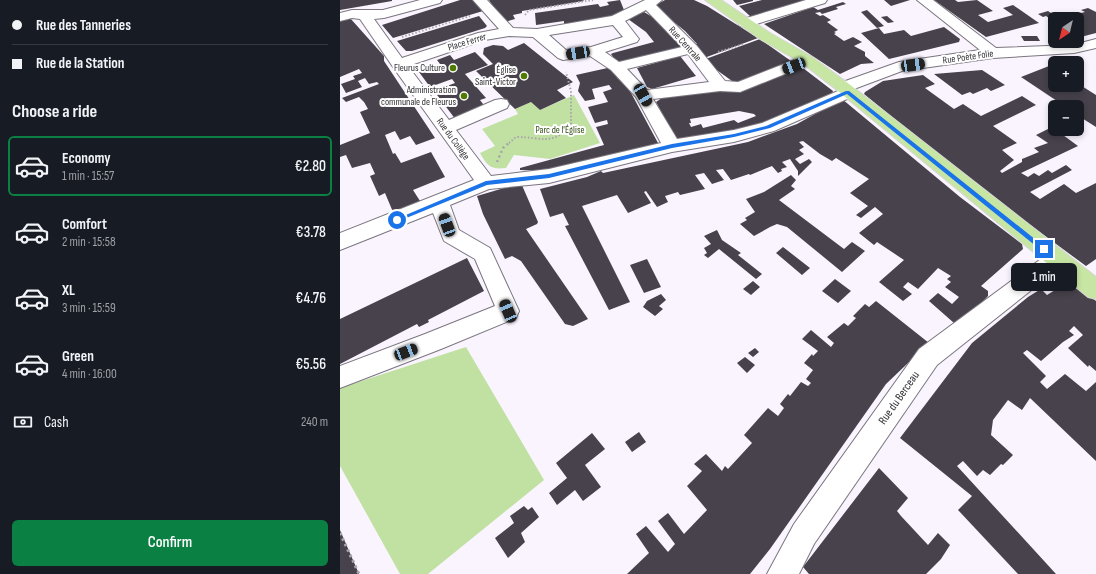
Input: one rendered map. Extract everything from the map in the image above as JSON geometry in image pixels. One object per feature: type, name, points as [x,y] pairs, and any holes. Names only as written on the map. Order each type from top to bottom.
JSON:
[{"type":"main road","points":[[712,0],[765,36],[807,60],[1056,259],[1094,285]]},
{"type":"street","points":[[340,17],[352,14],[384,14],[435,0]]},
{"type":"street","points":[[745,23],[820,0]]},
{"type":"street","points":[[924,0],[993,53]]},
{"type":"street","name":"Place Ferrer","points":[[398,64],[483,36],[509,32],[537,33],[616,20],[651,2]]},
{"type":"street","name":"Rue Centrale","points":[[651,2],[696,54],[720,86]]},
{"type":"street","points":[[484,5],[509,32]]},
{"type":"street","name":"Rue du Collège","points":[[365,15],[383,43],[445,128],[490,183]]},
{"type":"street","points":[[537,33],[563,55],[593,50],[632,39],[616,20]]},
{"type":"street","name":"Rue Poète Folie","points":[[340,242],[490,183],[549,176],[672,146],[734,136],[768,127],[845,89],[899,67],[993,53],[1074,49],[1096,43]]},
{"type":"street","points":[[593,50],[616,67],[643,95],[672,146]]},
{"type":"street","points":[[616,67],[696,54]]},
{"type":"street","points":[[643,95],[720,86],[740,87],[807,60]]},
{"type":"street","points":[[445,128],[501,104]]},
{"type":"street","points":[[340,377],[433,342],[508,311],[483,254],[451,236],[439,203]]},
{"type":"street","name":"Rue du Berceau","points":[[782,574],[804,534],[928,357],[1056,259]]},
{"type":"path","points":[[509,32],[529,10],[593,0]]},
{"type":"path","points":[[383,43],[484,5]]},
{"type":"path","points":[[696,54],[765,36]]},
{"type":"path","points":[[490,183],[498,169],[497,158],[503,148],[516,137],[530,137],[548,140],[561,136],[571,126],[569,77],[560,62],[563,55]]},
{"type":"path","points":[[340,533],[359,574]]},
{"type":"green space","name":"Parc de l'Église","points":[[574,95],[600,143],[550,159],[514,155],[506,168],[493,168],[487,164],[480,153],[495,146],[482,129],[518,114],[515,109],[531,102],[540,110]]},
{"type":"green space","points":[[466,347],[544,480],[428,574],[400,574],[340,466],[340,388]]},
{"type":"building","points":[[340,0],[392,0],[392,1],[340,10]]},
{"type":"building","points":[[460,0],[474,0],[483,11],[393,38],[382,25]]},
{"type":"building","points":[[489,0],[584,1],[522,11],[522,13],[513,15],[515,19],[505,22]]},
{"type":"building","points":[[620,0],[624,10],[614,16],[564,24],[564,21],[536,25],[535,13],[598,4],[600,7],[609,5],[607,2]]},
{"type":"building","points":[[665,0],[694,0],[707,6],[758,38],[704,58],[693,45],[697,44],[685,31],[654,6]]},
{"type":"building","points":[[733,0],[753,0],[753,1],[737,5]]},
{"type":"building","points":[[762,0],[802,0],[804,2],[751,17],[739,6]]},
{"type":"building","points":[[884,0],[910,0],[891,6]]},
{"type":"building","points":[[934,0],[955,0],[958,2],[977,0],[993,11],[978,15],[988,22],[1013,15],[1003,8],[1013,5],[1039,23],[986,37]]},
{"type":"building","points":[[843,2],[846,4],[836,7],[838,9],[822,14],[820,12],[815,13],[820,16],[823,15],[831,20],[827,22],[838,30],[834,32],[836,33],[834,34],[844,41],[853,37],[862,42],[854,46],[865,52],[865,56],[874,63],[861,64],[840,74],[764,24],[813,7],[818,10]]},
{"type":"building","points":[[1088,8],[1096,12],[1096,33],[1084,36],[1085,12],[1081,10]]},
{"type":"building","points":[[867,10],[884,26],[877,28],[861,12]]},
{"type":"building","points":[[1048,11],[1050,12],[1048,12],[1048,17],[1043,17],[1038,14]]},
{"type":"building","points":[[644,12],[656,19],[682,45],[680,49],[621,63],[616,61],[611,54],[654,42],[646,32],[628,19]]},
{"type":"building","points":[[479,16],[487,26],[485,28],[412,51],[406,51],[397,41]]},
{"type":"building","points":[[887,16],[894,22],[888,23],[881,17]]},
{"type":"building","points":[[350,18],[384,56],[384,61],[435,138],[416,145],[410,136],[400,140],[395,131],[385,135],[393,154],[395,153],[401,163],[431,152],[445,177],[413,190],[420,201],[393,212],[385,193],[379,196],[370,176],[375,174],[370,163],[352,168],[346,155],[340,157],[340,145],[370,133],[360,112],[368,109],[364,102],[359,97],[346,102],[342,98],[379,84],[377,82],[369,84],[365,78],[358,81],[362,87],[346,93],[341,84],[355,79],[353,76],[362,73],[359,69],[340,77],[340,21]]},
{"type":"building","points":[[944,27],[960,39],[959,42],[889,59],[861,33],[879,28],[884,34],[904,30],[911,36]]},
{"type":"building","points":[[1021,36],[1037,36],[1040,41],[1024,41]]},
{"type":"building","points":[[760,39],[791,61],[790,64],[738,83],[732,81],[703,60]]},
{"type":"building","name":"Église Saint-Victor","points":[[524,43],[573,82],[557,90],[566,98],[540,110],[531,102],[515,109],[476,71],[493,64],[483,54],[484,48],[493,45],[503,46],[508,50]]},
{"type":"building","points":[[475,52],[488,65],[465,74],[486,98],[480,100],[486,108],[456,120],[434,91],[455,83],[452,79],[430,87],[419,72],[440,64],[437,60],[450,55],[454,60]]},
{"type":"building","points":[[680,56],[696,76],[652,89],[647,87],[637,68]]},
{"type":"building","points":[[1048,66],[1048,92],[1084,92],[1084,87],[1096,95],[1096,127],[1084,119],[1084,100],[1056,100],[1021,77]]},
{"type":"building","points":[[612,67],[618,79],[623,78],[658,143],[653,148],[548,171],[520,170],[520,168],[604,145],[596,127],[608,124],[607,120],[595,123],[588,107],[608,102],[603,92],[612,89],[609,85],[592,89],[595,99],[585,101],[578,91],[580,83],[576,75]]},
{"type":"building","points":[[803,68],[833,91],[832,94],[743,132],[682,141],[676,139],[656,102],[662,98],[716,91],[740,91]],"holes":[[[739,111],[754,114],[756,116],[738,123],[734,120],[703,128],[701,124],[691,127],[689,123],[691,123],[690,119]]]},
{"type":"building","points":[[982,70],[1005,85],[991,91],[987,88],[973,94],[970,92],[962,95],[934,74]]},
{"type":"building","points":[[923,75],[935,84],[925,88],[954,109],[963,104],[981,116],[1022,96],[1036,105],[993,126],[1017,143],[1002,150],[1014,160],[1000,171],[1002,173],[1022,162],[1022,159],[1039,152],[1034,148],[1048,143],[1036,135],[1048,129],[1048,136],[1064,136],[1078,146],[1021,173],[1028,177],[1034,173],[1039,176],[1048,170],[1052,173],[1066,165],[1072,170],[1030,192],[1040,199],[1064,184],[1076,193],[1096,183],[1096,259],[1086,266],[973,183],[864,94],[883,81]]},
{"type":"building","points":[[842,99],[960,197],[1022,244],[1023,249],[981,286],[988,291],[988,296],[968,317],[954,323],[929,301],[938,293],[952,304],[959,297],[945,287],[951,282],[947,279],[951,276],[938,268],[918,289],[908,282],[903,287],[912,294],[903,301],[879,282],[904,260],[877,242],[874,245],[859,233],[883,214],[875,207],[861,218],[856,215],[868,206],[850,193],[869,179],[836,158],[832,161],[803,141],[799,142],[804,147],[799,150],[804,154],[795,159],[800,164],[809,159],[812,162],[798,176],[798,171],[790,159],[782,162],[787,167],[781,169],[782,171],[778,173],[772,166],[750,175],[749,174],[731,180],[723,169],[716,170],[724,180],[712,184],[704,173],[695,175],[705,189],[680,195],[678,192],[665,196],[668,202],[657,207],[646,191],[644,192],[651,203],[628,213],[617,195],[582,206],[630,302],[609,310],[565,226],[569,225],[563,213],[550,217],[540,189],[587,177],[601,171],[603,173],[748,142],[797,124]]},
{"type":"building","points":[[791,175],[796,180],[791,186],[795,189],[779,200],[844,249],[852,242],[865,251],[842,272],[787,227],[777,224],[754,236],[740,224],[747,220],[745,218],[755,212],[746,199],[764,192]]},
{"type":"building","points":[[521,183],[538,222],[537,224],[526,229],[588,319],[573,326],[565,324],[521,261],[512,256],[505,259],[483,214],[477,196]]},
{"type":"building","points":[[717,230],[722,240],[741,253],[738,255],[762,274],[756,279],[719,249],[708,258],[704,255],[707,253],[704,248],[711,244],[704,236]]},
{"type":"building","points":[[783,247],[810,268],[802,275],[776,253]]},
{"type":"building","points":[[467,258],[484,291],[428,320],[429,322],[419,327],[417,324],[340,364],[340,319]]},
{"type":"building","points":[[647,259],[661,287],[644,293],[630,265]]},
{"type":"building","points":[[835,279],[851,291],[838,303],[822,291]]},
{"type":"building","points":[[753,281],[760,287],[751,295],[743,289]]},
{"type":"building","points":[[1068,282],[1074,283],[1096,301],[1096,371],[1089,365],[1088,367],[1068,348],[1083,335],[1074,326],[1069,331],[1074,335],[1063,342],[1041,361],[1027,350],[1023,353],[1046,376],[1040,382],[1047,389],[1065,374],[1086,391],[1096,382],[1096,461],[1030,398],[1022,410],[1008,400],[993,420],[991,435],[1013,455],[1003,465],[1001,464],[990,475],[983,470],[977,476],[963,461],[957,466],[1056,574],[1018,574],[958,510],[972,496],[900,438],[972,343],[1028,297],[1041,289],[1047,295]]},
{"type":"building","points":[[661,294],[666,300],[659,306],[663,309],[655,316],[643,307],[647,301]]},
{"type":"building","points":[[876,301],[929,343],[886,384],[770,549],[750,574],[627,574],[649,553],[636,534],[646,526],[668,552],[675,544],[658,521],[668,513],[684,534],[707,510],[687,486],[702,471],[694,464],[706,454],[722,471],[725,466],[728,469],[752,443],[744,435],[768,408],[778,416],[784,408],[780,404],[788,394],[790,396],[801,382],[808,386],[811,383],[806,379],[813,370],[804,363],[812,354],[813,356],[818,351],[802,339],[811,330],[831,347],[834,343],[827,337],[844,323],[848,326],[856,318],[853,316],[865,304],[869,307]]},
{"type":"building","points":[[755,348],[759,352],[753,357],[748,353]]},
{"type":"building","points":[[745,357],[755,365],[747,373],[737,363]]},
{"type":"building","points":[[639,432],[646,442],[632,452],[625,442]]},
{"type":"building","points":[[592,433],[605,449],[585,465],[601,487],[583,501],[575,490],[557,505],[549,493],[567,478],[556,463]]},
{"type":"building","points":[[879,468],[908,498],[897,511],[901,516],[928,545],[938,533],[950,545],[941,559],[926,574],[809,574],[803,567]]},
{"type":"building","points":[[524,506],[528,510],[532,507],[539,517],[521,533],[525,542],[508,558],[495,538],[514,523],[510,516]]},
{"type":"building","points":[[340,530],[359,574],[340,574]]},
{"type":"place","name":"Fleurus Culture","points":[[453,68]]},
{"type":"place","name":"Église Saint-Victor","points":[[524,76]]},
{"type":"place","name":"Administration communale de Fleurus","points":[[464,96]]},
{"type":"route","points":[[397,220],[486,183],[549,176],[672,146],[734,136],[768,127],[848,92],[1044,249]]}]
